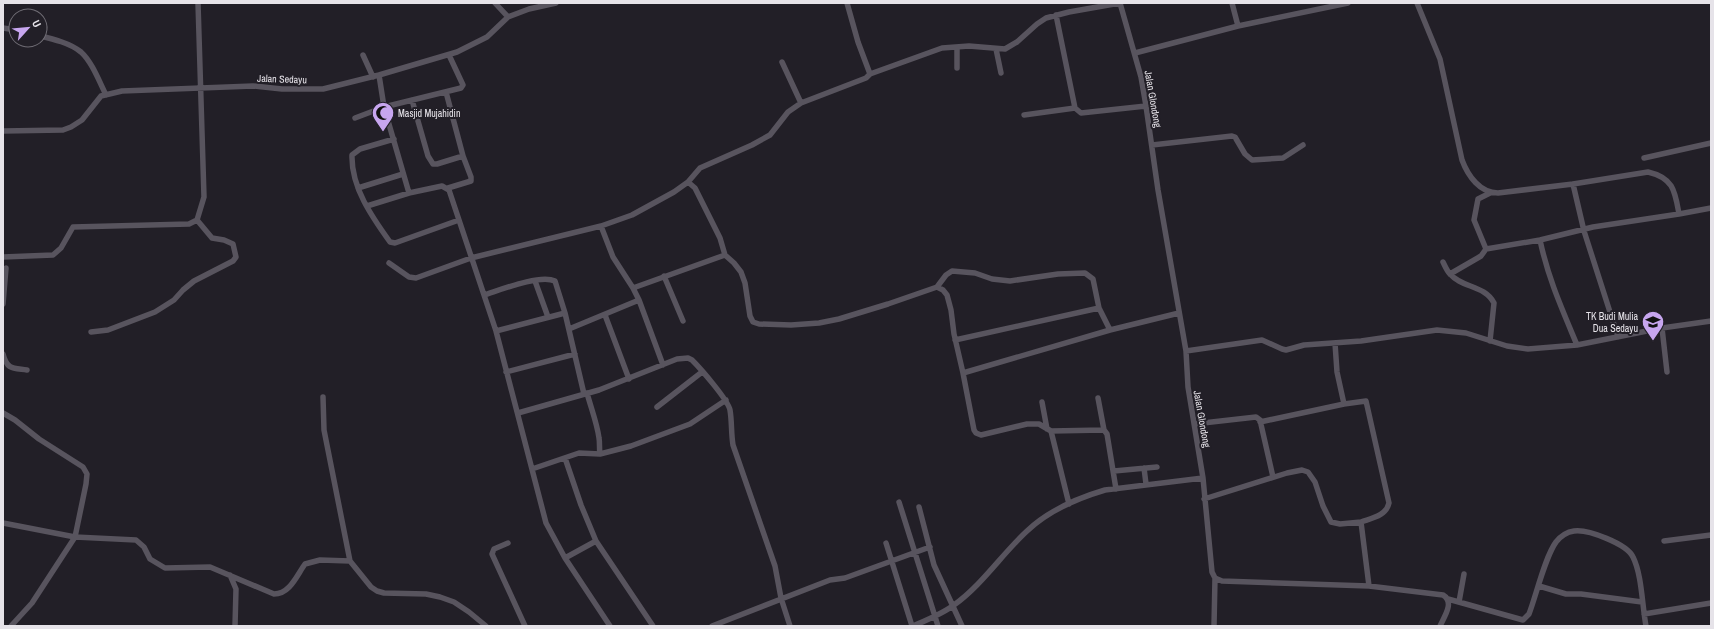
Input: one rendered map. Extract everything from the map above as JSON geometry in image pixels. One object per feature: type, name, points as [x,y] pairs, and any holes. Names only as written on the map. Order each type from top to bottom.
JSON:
[{"type":"street","points":[[3,257],[53,255],[61,248],[73,227],[189,224],[197,220],[204,197],[198,3]]},
{"type":"street","points":[[494,3],[508,17]]},
{"type":"street","name":"Jalan Sedayu","points":[[3,131],[63,130],[82,120],[98,99],[106,95],[122,91],[253,86],[282,89],[324,89],[449,55],[487,38],[508,17],[529,9],[556,3]]},
{"type":"street","points":[[847,3],[858,42],[870,74]]},
{"type":"street","points":[[389,263],[409,277],[413,278],[471,258],[601,226],[632,215],[659,201],[688,182],[700,168],[752,145],[770,134],[788,112],[801,103],[866,78],[870,74],[942,48],[968,46],[1005,49],[1011,46],[1046,18],[1120,3]]},
{"type":"street","name":"Jalan Glondong","points":[[1120,3],[1135,53],[1146,106],[1158,190],[1186,351],[1188,387],[1203,478],[1212,572],[1214,578],[1214,626]]},
{"type":"street","points":[[1232,3],[1238,26]]},
{"type":"street","points":[[1135,53],[1238,26],[1348,3]]},
{"type":"street","points":[[1417,3],[1440,59],[1462,160],[1472,179],[1490,193]]},
{"type":"street","points":[[1056,15],[1075,108],[1081,113],[1146,106]]},
{"type":"street","points":[[48,38],[69,45],[80,51],[87,59],[106,95]]},
{"type":"street","points":[[957,68],[958,47]]},
{"type":"street","points":[[996,49],[1001,73]]},
{"type":"street","points":[[364,55],[376,76],[409,193]]},
{"type":"street","points":[[355,118],[384,107],[458,89],[463,85],[449,55]]},
{"type":"street","points":[[782,62],[801,103]]},
{"type":"street","points":[[367,206],[409,193],[442,186],[448,188],[471,181],[471,176],[463,156],[446,92]]},
{"type":"street","points":[[412,100],[430,161],[433,164],[437,164],[463,156]]},
{"type":"street","points":[[1024,115],[1075,108]]},
{"type":"street","points":[[1152,144],[1232,136],[1235,137],[1249,158],[1256,160],[1283,158],[1303,145]]},
{"type":"street","points":[[394,138],[360,149],[352,155],[352,162],[358,188],[374,219],[392,243],[459,220]]},
{"type":"street","points":[[1644,158],[1711,143]]},
{"type":"street","points":[[1486,249],[1473,218],[1478,199],[1490,193],[1573,184],[1648,172],[1658,174],[1668,181],[1674,191],[1679,214]]},
{"type":"street","points":[[358,188],[403,174]]},
{"type":"street","points":[[688,182],[695,188],[720,238],[725,255],[741,272],[745,283],[750,316],[753,322],[780,326],[819,323],[875,308],[938,287],[946,275],[952,272],[976,273],[992,279],[1010,281],[1058,274],[1085,273],[1092,279],[1098,308],[1110,330]]},
{"type":"street","points":[[1573,184],[1584,231],[1618,336]]},
{"type":"street","points":[[448,188],[496,331],[546,523],[565,558],[610,626]]},
{"type":"street","points":[[1450,274],[1481,256],[1486,249],[1540,240],[1584,231],[1594,227],[1711,208]]},
{"type":"street","points":[[91,332],[108,330],[165,307],[194,281],[233,261],[236,257],[236,250],[233,244],[224,240],[212,238],[197,220]]},
{"type":"street","points":[[601,226],[613,257],[639,300],[662,365]]},
{"type":"street","points":[[1540,240],[1554,293],[1577,345]]},
{"type":"street","points":[[633,288],[725,255]]},
{"type":"street","points":[[1443,262],[1450,274],[1464,283],[1483,291],[1492,298],[1494,303],[1490,341]]},
{"type":"street","points":[[3,304],[6,268]]},
{"type":"street","points":[[664,276],[683,321]]},
{"type":"street","points":[[484,295],[535,280],[549,279],[555,281],[565,312],[585,394],[598,428],[600,440],[598,448],[600,454]]},
{"type":"street","points":[[535,280],[548,317]]},
{"type":"street","points":[[938,287],[943,290],[947,296],[974,430],[976,433],[981,435],[1027,424],[1039,424],[1049,430],[1104,430]]},
{"type":"street","points":[[569,329],[639,300]]},
{"type":"street","points":[[955,340],[1098,308]]},
{"type":"street","points":[[496,331],[565,312]]},
{"type":"street","points":[[963,373],[1110,330],[1179,313]]},
{"type":"street","points":[[605,315],[629,379]]},
{"type":"street","points":[[1186,351],[1262,340],[1286,350],[1304,345],[1335,343],[1438,330],[1466,333],[1507,346],[1528,349],[1577,345],[1662,328],[1711,321]]},
{"type":"street","points":[[1662,328],[1668,372]]},
{"type":"street","points":[[1335,343],[1338,372],[1344,404]]},
{"type":"street","points":[[3,354],[5,363],[11,368],[27,370]]},
{"type":"street","points":[[506,372],[576,354]]},
{"type":"street","points":[[518,413],[585,394],[629,379],[677,359],[688,358],[696,363],[726,400],[730,410],[733,445],[775,566],[790,626]]},
{"type":"street","points":[[657,407],[702,372]]},
{"type":"street","points":[[323,397],[324,430],[350,561],[371,587],[377,591],[384,593],[426,594],[440,597],[454,602],[486,626]]},
{"type":"street","points":[[1098,398],[1104,430],[1107,434],[1116,488]]},
{"type":"street","points":[[532,469],[579,453],[600,454],[632,446],[690,424],[726,400]]},
{"type":"street","points":[[1204,499],[1273,477],[1302,470],[1308,472],[1315,482],[1323,506],[1331,522],[1340,524],[1361,522],[1381,514],[1388,508],[1366,401],[1344,404],[1260,422]]},
{"type":"street","points":[[1042,402],[1069,504]]},
{"type":"street","points":[[3,413],[15,420],[39,439],[83,467],[87,474],[75,537],[32,603],[11,626]]},
{"type":"street","points":[[1194,424],[1256,416],[1260,422],[1273,477]]},
{"type":"street","points":[[565,458],[581,505],[596,541],[653,626]]},
{"type":"street","points":[[1114,471],[1157,467]]},
{"type":"street","points":[[1144,468],[1146,484]]},
{"type":"street","points":[[886,543],[912,626],[936,616],[963,599],[1027,531],[1046,516],[1069,504],[1092,494],[1116,488],[1203,478]]},
{"type":"street","points":[[899,502],[938,626]]},
{"type":"street","points":[[919,507],[934,566],[962,626]]},
{"type":"street","points":[[1361,522],[1369,586]]},
{"type":"street","points":[[3,523],[75,537],[136,540],[144,547],[150,559],[165,568],[210,567],[270,592],[280,594],[288,589],[305,564],[320,560],[350,561]]},
{"type":"street","points":[[1214,578],[1222,581],[1369,586],[1443,595],[1448,599],[1523,620],[1529,614],[1556,542],[1565,534],[1574,531],[1590,533],[1629,550],[1634,557],[1637,568],[1646,626]]},
{"type":"street","points":[[1664,540],[1711,535]]},
{"type":"street","points":[[565,558],[596,541]]},
{"type":"street","points":[[508,543],[494,549],[492,554],[525,626]]},
{"type":"street","points":[[712,626],[830,580],[845,578],[930,547]]},
{"type":"street","points":[[1459,602],[1464,574]]},
{"type":"street","points":[[230,575],[236,589],[235,626]]},
{"type":"street","points":[[1539,586],[1566,594],[1581,594],[1642,602]]},
{"type":"street","points":[[1440,626],[1448,608],[1448,599]]},
{"type":"street","points":[[1644,614],[1711,603]]},
{"type":"place","name":"Masjid Mujahidin","points":[[383,132]]},
{"type":"place","name":"TK Budi Mulia Dua Sedayu","points":[[1653,342]]}]
